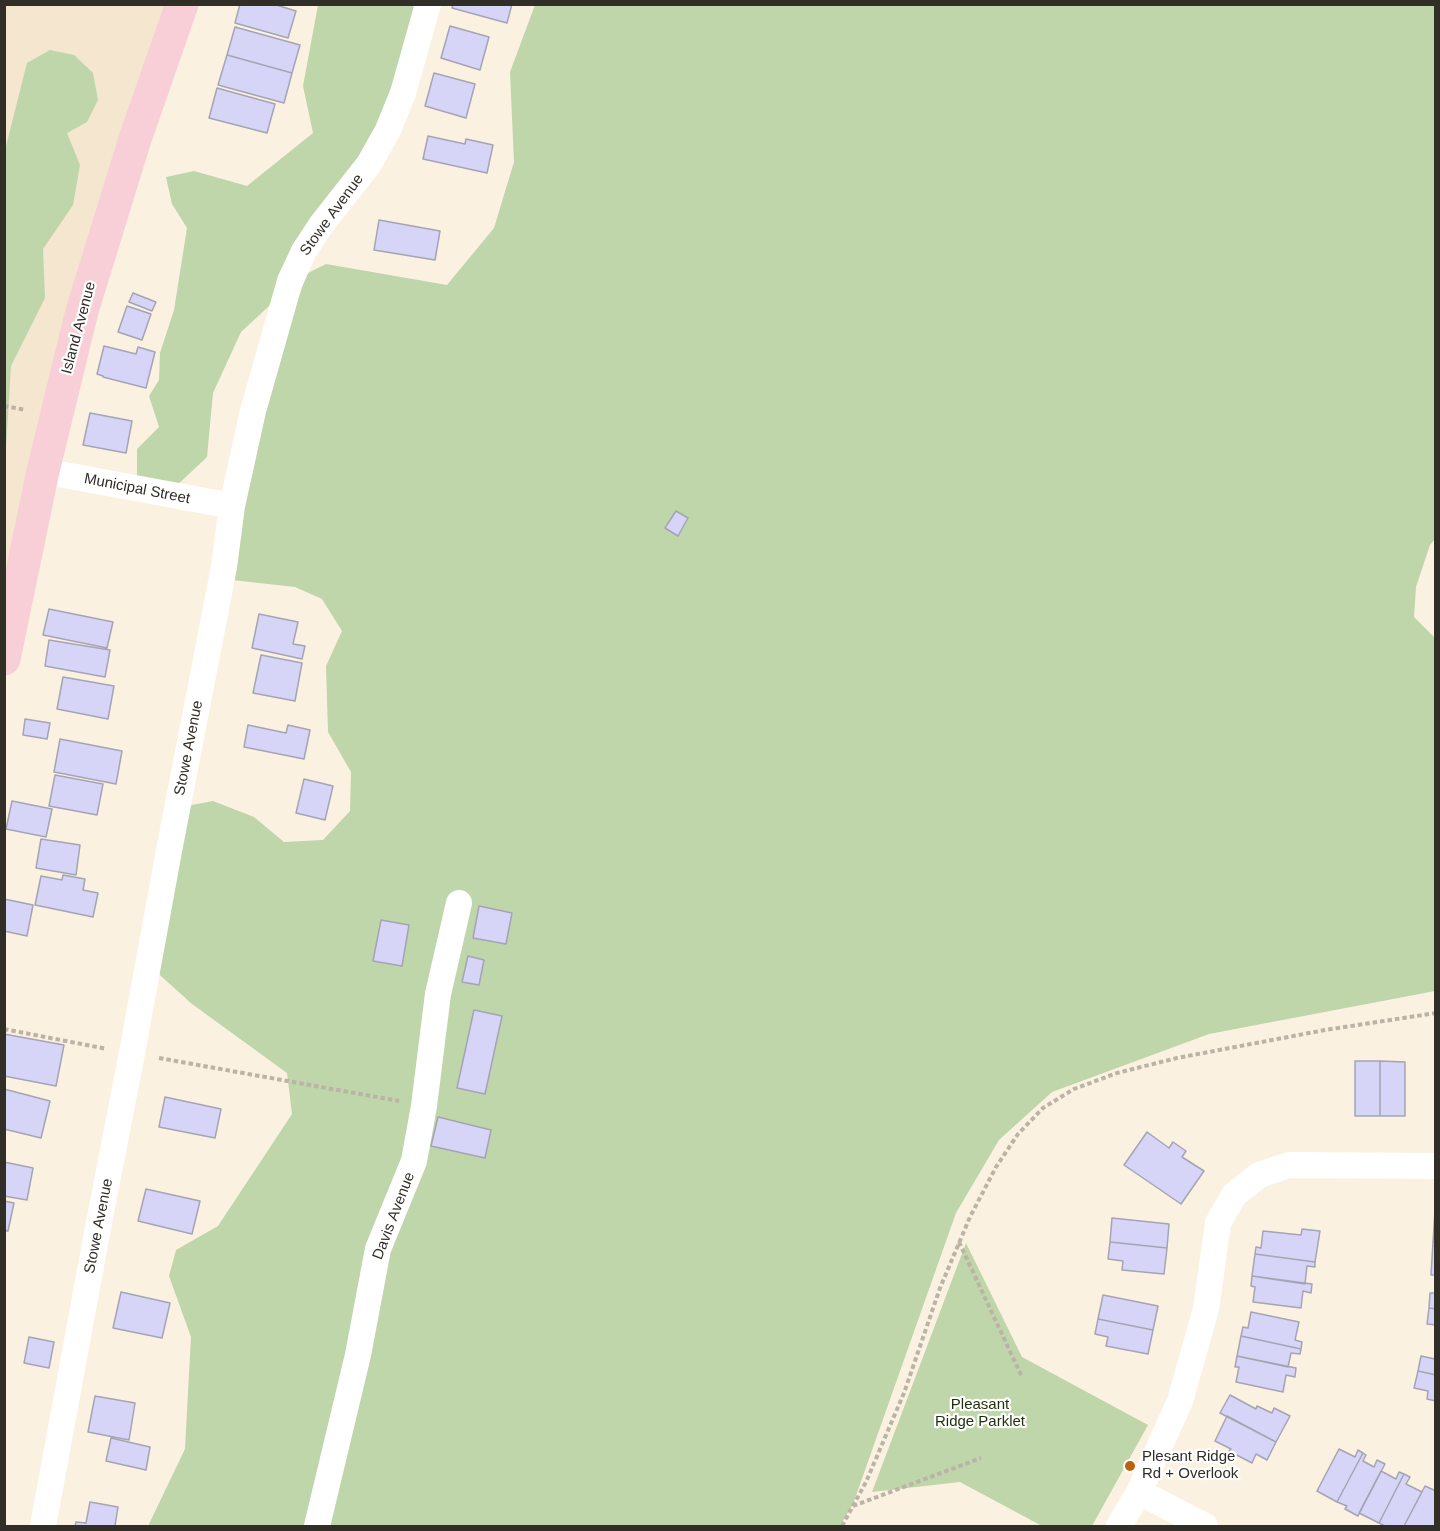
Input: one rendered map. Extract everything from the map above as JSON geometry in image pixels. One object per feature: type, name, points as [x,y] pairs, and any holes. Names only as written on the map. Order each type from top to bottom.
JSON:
[{"type":"main road","name":"Island Avenue","points":[[4,659],[43,471],[82,311],[135,139],[182,4]]},
{"type":"street","name":"Stowe Avenue","points":[[43,1527],[224,567],[232,506],[253,411],[290,281],[304,251],[321,225],[369,164],[388,130],[403,93],[428,4]]},
{"type":"street","name":"Municipal Street","points":[[43,471],[232,506]]},
{"type":"street","name":"Davis Avenue","points":[[317,1527],[358,1355],[378,1249],[414,1161],[424,1106],[438,994],[459,903]]},
{"type":"street","points":[[1119,1527],[1139,1492],[1180,1401],[1206,1309],[1218,1224],[1234,1195],[1258,1175],[1289,1165],[1436,1166]]},
{"type":"street","points":[[1139,1492],[1204,1527]]},
{"type":"path","points":[[842,1527],[866,1482],[904,1393],[940,1288],[970,1217],[996,1167],[1018,1134],[1043,1108],[1074,1089],[1117,1073],[1177,1058],[1325,1030],[1436,1013]]},
{"type":"path","points":[[4,1029],[424,1106]]},
{"type":"path","points":[[959,1242],[1022,1377]]},
{"type":"path","points":[[854,1506],[981,1458]]},
{"type":"shaded area","points":[[5,5],[182,5],[5,659]]},
{"type":"green space","points":[[318,5],[422,5],[398,94],[281,295],[241,332],[213,393],[207,457],[173,489],[137,483],[137,449],[159,427],[149,396],[159,380],[160,353],[174,310],[187,228],[172,204],[166,177],[194,171],[247,186],[313,133],[303,86]]},
{"type":"green space","points":[[535,5],[1435,5],[1436,538],[1430,545],[1416,587],[1414,617],[1435,638],[1435,991],[1209,1034],[1052,1092],[999,1140],[956,1213],[853,1504],[840,1526],[150,1526],[185,1449],[191,1337],[169,1276],[176,1250],[218,1226],[292,1114],[287,1073],[192,1004],[151,967],[181,807],[213,801],[254,817],[284,842],[323,840],[350,811],[351,772],[328,732],[326,666],[342,631],[322,599],[295,587],[223,579],[266,375],[308,273],[326,264],[447,285],[494,228],[514,162],[510,72]]},
{"type":"green space","points":[[50,50],[74,55],[93,73],[98,100],[87,122],[67,133],[80,165],[73,205],[43,249],[45,298],[11,366],[5,465],[5,150],[27,63]]},
{"type":"green space","name":"Pleasant Ridge Parklet","points":[[966,1243],[1022,1357],[1148,1425],[1092,1526],[1042,1526],[960,1482],[872,1492]]},
{"type":"building","points":[[240,4],[273,4],[296,11],[288,38],[235,23]]},
{"type":"building","points":[[453,4],[512,4],[507,23],[452,8]]},
{"type":"building","points":[[450,26],[489,37],[480,70],[441,58]]},
{"type":"building","points":[[235,27],[300,45],[292,73],[227,55]]},
{"type":"building","points":[[227,55],[292,73],[284,103],[218,85]]},
{"type":"building","points":[[434,73],[475,84],[466,118],[425,106]]},
{"type":"building","points":[[217,88],[275,104],[267,133],[209,118]]},
{"type":"building","points":[[428,136],[465,144],[466,139],[493,145],[487,173],[423,159]]},
{"type":"building","points":[[379,220],[440,231],[435,260],[374,250]]},
{"type":"building","points":[[133,293],[156,302],[152,311],[129,302]]},
{"type":"building","points":[[127,306],[151,314],[142,340],[118,332]]},
{"type":"building","points":[[104,346],[136,354],[138,347],[155,352],[146,388],[97,374]]},
{"type":"building","points":[[90,413],[132,421],[126,453],[83,445]]},
{"type":"building","points":[[676,511],[688,518],[678,536],[665,528]]},
{"type":"building","points":[[49,609],[113,622],[107,648],[43,635]]},
{"type":"building","points":[[259,614],[298,622],[293,644],[305,646],[302,659],[252,648]]},
{"type":"building","points":[[49,640],[110,650],[105,677],[45,666]]},
{"type":"building","points":[[261,655],[302,663],[295,701],[253,693]]},
{"type":"building","points":[[63,677],[114,686],[108,719],[57,709]]},
{"type":"building","points":[[25,719],[50,723],[47,739],[23,735]]},
{"type":"building","points":[[248,725],[286,733],[288,725],[310,730],[304,759],[244,747]]},
{"type":"building","points":[[60,739],[122,751],[116,784],[54,772]]},
{"type":"building","points":[[55,775],[103,784],[97,815],[49,806]]},
{"type":"building","points":[[304,779],[333,786],[325,820],[296,813]]},
{"type":"building","points":[[12,801],[52,809],[46,837],[6,829]]},
{"type":"building","points":[[41,839],[80,845],[76,875],[36,868]]},
{"type":"building","points":[[63,875],[85,879],[83,890],[98,893],[93,917],[35,905],[41,876],[62,880]]},
{"type":"building","points":[[4,899],[33,905],[27,936],[4,931]]},
{"type":"building","points":[[479,906],[512,913],[506,944],[473,938]]},
{"type":"building","points":[[381,920],[409,925],[402,966],[373,961]]},
{"type":"building","points":[[468,956],[484,960],[479,985],[462,982]]},
{"type":"building","points":[[474,1010],[502,1016],[485,1094],[457,1088]]},
{"type":"building","points":[[4,1034],[64,1045],[56,1086],[4,1076]]},
{"type":"building","points":[[1355,1061],[1380,1061],[1380,1116],[1355,1116]]},
{"type":"building","points":[[1380,1061],[1405,1062],[1405,1116],[1380,1116]]},
{"type":"building","points":[[4,1089],[50,1101],[41,1138],[4,1129]]},
{"type":"building","points":[[165,1097],[221,1109],[215,1138],[159,1127]]},
{"type":"building","points":[[438,1117],[491,1130],[485,1158],[431,1146]]},
{"type":"building","points":[[1147,1132],[1169,1148],[1173,1142],[1186,1151],[1182,1157],[1204,1171],[1181,1204],[1124,1165]]},
{"type":"building","points":[[4,1162],[33,1168],[27,1200],[4,1196]]},
{"type":"building","points":[[146,1189],[200,1201],[192,1234],[138,1221]]},
{"type":"building","points":[[4,1201],[14,1203],[8,1231],[4,1231]]},
{"type":"building","points":[[1435,1210],[1436,1242],[1433,1242]]},
{"type":"building","points":[[1112,1218],[1169,1224],[1167,1248],[1110,1242]]},
{"type":"building","points":[[1302,1229],[1320,1231],[1315,1262],[1255,1254],[1256,1247],[1261,1248],[1263,1231],[1301,1235]]},
{"type":"building","points":[[1110,1242],[1167,1248],[1164,1274],[1122,1270],[1123,1261],[1108,1259]]},
{"type":"building","points":[[1433,1242],[1436,1242],[1436,1275],[1431,1275]]},
{"type":"building","points":[[1255,1254],[1315,1262],[1315,1267],[1307,1266],[1305,1284],[1252,1276]]},
{"type":"building","points":[[1252,1276],[1312,1284],[1311,1293],[1303,1291],[1301,1308],[1253,1302],[1255,1287],[1251,1286]]},
{"type":"building","points":[[121,1292],[170,1303],[162,1338],[113,1328]]},
{"type":"building","points":[[1430,1293],[1436,1293],[1436,1309],[1429,1308]]},
{"type":"building","points":[[1103,1295],[1158,1306],[1153,1330],[1098,1319]]},
{"type":"building","points":[[1429,1308],[1436,1309],[1436,1325],[1427,1324]]},
{"type":"building","points":[[1251,1312],[1299,1322],[1295,1340],[1302,1342],[1301,1349],[1241,1336],[1243,1327],[1248,1328]]},
{"type":"building","points":[[1098,1319],[1153,1330],[1148,1354],[1106,1346],[1108,1337],[1095,1334]]},
{"type":"building","points":[[1241,1336],[1301,1349],[1300,1354],[1291,1353],[1288,1367],[1237,1356]]},
{"type":"building","points":[[29,1337],[54,1342],[49,1368],[24,1363]]},
{"type":"building","points":[[1436,1355],[1436,1375],[1418,1371],[1421,1356],[1435,1359]]},
{"type":"building","points":[[1237,1356],[1296,1368],[1295,1377],[1286,1375],[1283,1392],[1236,1382],[1239,1367],[1235,1367]]},
{"type":"building","points":[[1418,1371],[1436,1375],[1436,1401],[1427,1399],[1428,1391],[1414,1388]]},
{"type":"building","points":[[1230,1395],[1256,1409],[1257,1406],[1272,1413],[1274,1408],[1290,1416],[1276,1442],[1220,1413]]},
{"type":"building","points":[[95,1396],[135,1403],[129,1440],[88,1432]]},
{"type":"building","points":[[1227,1416],[1276,1442],[1267,1460],[1256,1454],[1252,1463],[1215,1441]]},
{"type":"building","points":[[111,1438],[150,1447],[146,1470],[106,1461]]},
{"type":"building","points":[[1339,1449],[1355,1457],[1358,1450],[1363,1453],[1337,1502],[1317,1491]]},
{"type":"building","points":[[1363,1453],[1366,1455],[1363,1461],[1374,1467],[1377,1460],[1385,1464],[1358,1516],[1345,1509],[1347,1506],[1337,1502]]},
{"type":"building","points":[[1381,1471],[1396,1479],[1399,1472],[1404,1474],[1379,1523],[1359,1513]]},
{"type":"building","points":[[1404,1474],[1410,1477],[1406,1484],[1422,1492],[1404,1526],[1385,1526],[1379,1523]]},
{"type":"building","points":[[1425,1486],[1436,1491],[1436,1526],[1404,1526]]},
{"type":"building","points":[[90,1502],[118,1507],[115,1526],[75,1526],[76,1522],[86,1523]]},
{"type":"place","name":"Plesant Ridge Rd + Overlook","points":[[1130,1466]]}]
